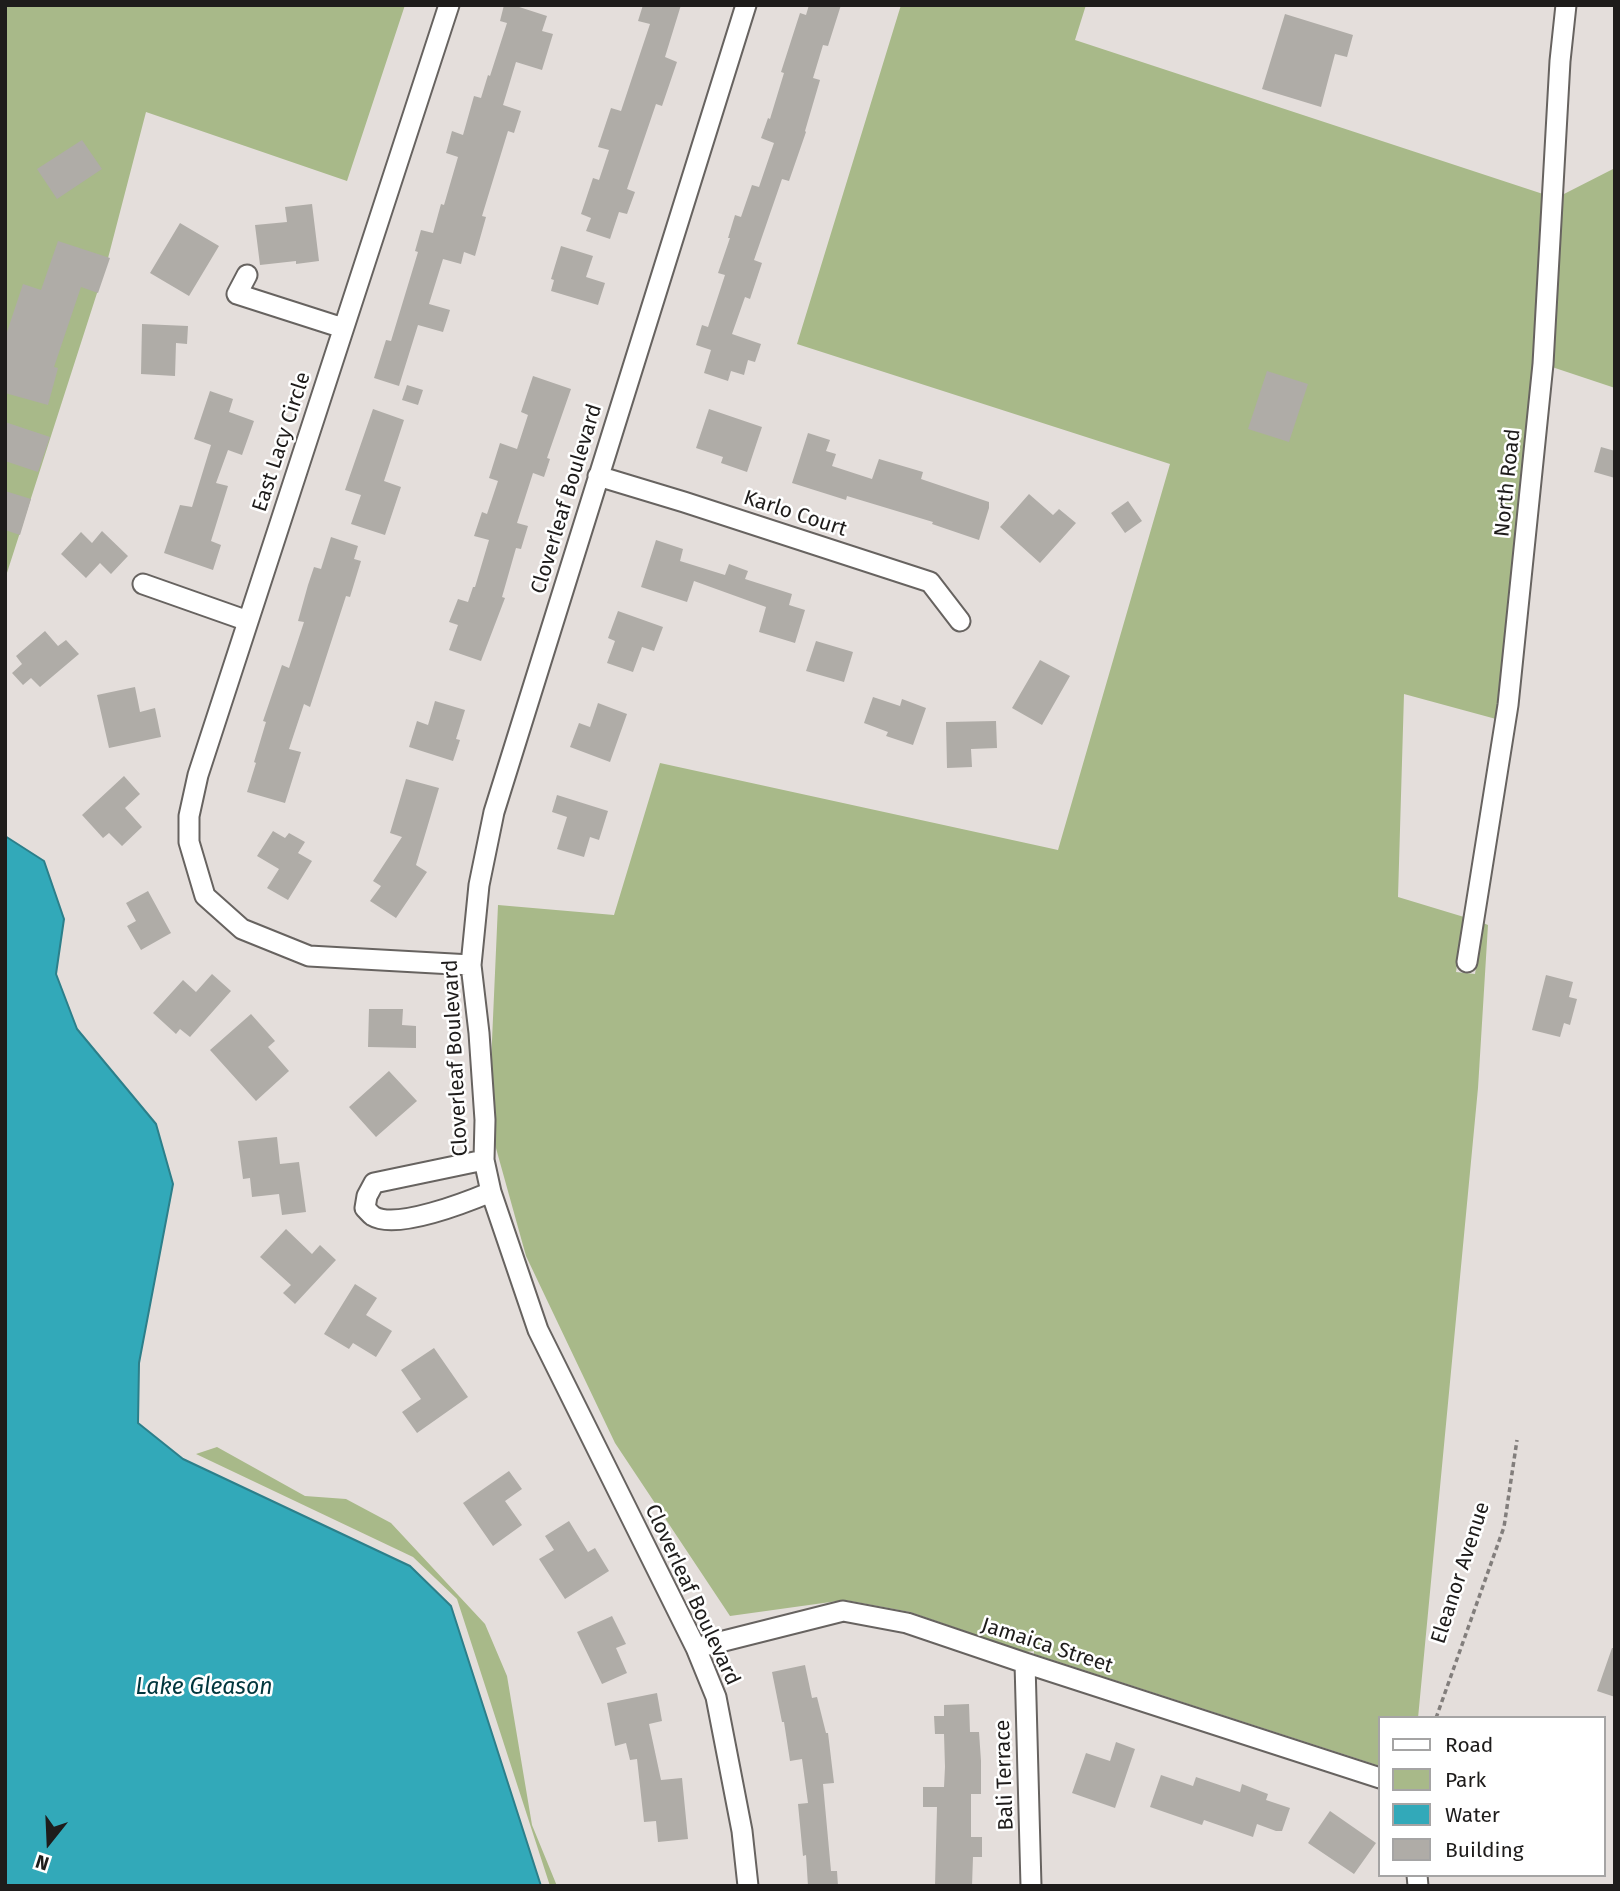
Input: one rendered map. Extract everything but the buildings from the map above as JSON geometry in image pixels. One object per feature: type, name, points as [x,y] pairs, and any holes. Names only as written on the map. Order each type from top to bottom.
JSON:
[{"type":"street","name":"East Lacy Circle","points":[[449,5],[198,775],[190,816],[189,842],[205,896],[242,929],[309,956],[471,965]]},
{"type":"street","name":"Cloverleaf Boulevard","points":[[746,5],[494,812],[479,885],[471,965],[481,1058],[485,1120],[484,1160],[491,1192],[538,1330],[696,1648],[716,1698],[742,1832],[748,1886]]},
{"type":"street","name":"North Road","points":[[1467,962],[1510,692],[1543,365],[1566,5]]},
{"type":"street","points":[[247,275],[237,294],[343,328]]},
{"type":"street","name":"Karlo Court","points":[[598,476],[930,582],[960,621]]},
{"type":"street","points":[[143,584],[248,621]]},
{"type":"street","points":[[484,1160],[373,1183],[365,1208],[374,1217],[404,1219],[462,1204],[491,1192]]},
{"type":"street","name":"Jamaica Street","points":[[696,1648],[843,1611],[907,1623],[1378,1777]]},
{"type":"street","name":"Bali Terrace","points":[[1025,1663],[1031,1886]]},
{"type":"path","name":"Eleanor Avenue","points":[[1437,1716],[1504,1527],[1517,1440]]},
{"type":"green space","points":[[5,5],[405,5],[347,181],[146,112],[107,262],[5,579]]},
{"type":"green space","points":[[901,5],[1086,5],[1075,40],[1543,194],[1533,364],[1496,719],[1404,694],[1398,897],[1464,917],[1456,972],[1475,974],[1483,923],[1488,925],[1478,1088],[1418,1716],[1378,1716],[1378,1765],[910,1612],[845,1600],[730,1616],[615,1443],[526,1256],[494,1141],[491,1063],[498,905],[614,915],[660,763],[1058,850],[1170,464],[797,344]]},
{"type":"green space","points":[[1615,168],[1615,388],[1552,367],[1562,195]]},
{"type":"green space","points":[[217,1447],[305,1496],[346,1499],[391,1523],[485,1624],[507,1676],[532,1825],[557,1886],[550,1886],[457,1599],[413,1557],[196,1454]]},
{"type":"water","name":"Lake Gleason","points":[[5,836],[44,861],[64,919],[56,974],[77,1029],[156,1124],[173,1184],[139,1363],[138,1423],[183,1459],[410,1566],[451,1606],[541,1886],[5,1886]]}]
